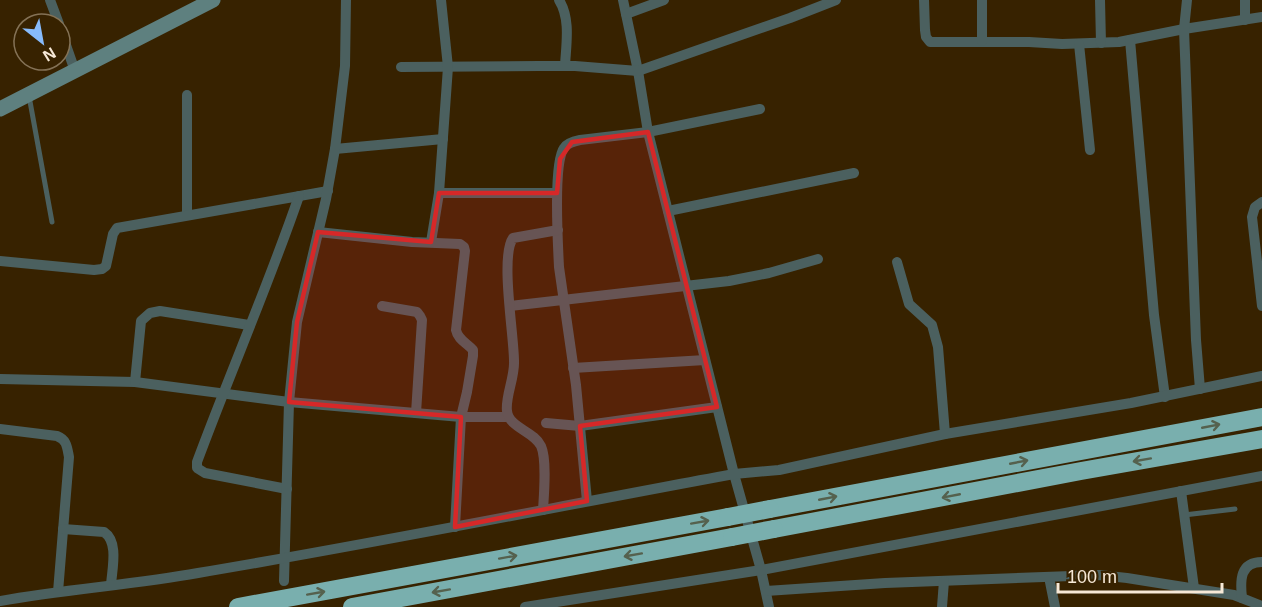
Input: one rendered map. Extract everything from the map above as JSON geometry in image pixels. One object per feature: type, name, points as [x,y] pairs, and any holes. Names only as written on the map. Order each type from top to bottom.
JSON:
[{"type":"highway","points":[[238,607],[1262,417]]},
{"type":"highway","points":[[352,607],[1262,439]]},
{"type":"street","points":[[0,109],[213,0]]},
{"type":"street","points":[[284,581],[289,402],[297,322],[328,191],[335,150],[345,66],[346,0]]},
{"type":"street","points":[[430,242],[439,193],[448,67],[441,0]]},
{"type":"street","points":[[559,0],[564,8],[567,24],[565,66]]},
{"type":"street","points":[[623,0],[648,132],[769,607]]},
{"type":"street","points":[[626,14],[664,0]]},
{"type":"street","points":[[401,67],[565,66],[638,71],[836,0]]},
{"type":"street","points":[[924,0],[925,30],[930,42],[1101,43],[1262,17]]},
{"type":"street","points":[[982,0],[982,41]]},
{"type":"street","points":[[1100,0],[1101,43]]},
{"type":"street","points":[[1187,0],[1184,29],[1200,389]]},
{"type":"street","points":[[1245,0],[1245,20]]},
{"type":"street","points":[[1130,40],[1154,315],[1165,396]]},
{"type":"street","points":[[1079,44],[1090,150]]},
{"type":"street","points":[[72,63],[75,71]]},
{"type":"street","points":[[187,96],[187,215]]},
{"type":"street","points":[[587,501],[580,426],[559,267],[557,193],[560,159],[564,147],[572,142],[648,132],[760,109]]},
{"type":"street","points":[[335,150],[443,139]]},
{"type":"street","points":[[668,211],[854,173]]},
{"type":"street","points":[[0,261],[102,269],[106,266],[113,234],[117,228],[328,191]]},
{"type":"street","points":[[439,193],[557,193]]},
{"type":"street","points":[[287,489],[205,473],[197,468],[197,462],[249,325],[276,262],[299,196]]},
{"type":"street","points":[[1262,202],[1255,207],[1252,217],[1262,306]]},
{"type":"street","points":[[543,510],[544,455],[541,446],[536,438],[508,417],[506,409],[515,363],[508,282],[510,243],[513,238],[558,230]]},
{"type":"street","points":[[318,232],[460,244],[464,247],[456,330],[460,340],[473,350],[473,356],[461,417],[455,527]]},
{"type":"street","points":[[510,306],[687,287],[747,278],[818,259]]},
{"type":"street","points":[[897,262],[909,304],[932,325],[936,335],[945,434]]},
{"type":"street","points":[[382,306],[417,312],[422,320],[416,413]]},
{"type":"street","points":[[135,382],[141,321],[150,313],[160,311],[249,325]]},
{"type":"street","points":[[573,368],[705,360]]},
{"type":"street","points":[[0,601],[171,578],[734,474],[779,470],[945,434],[1131,403],[1262,376]]},
{"type":"street","points":[[0,379],[135,382],[289,402],[461,417],[508,417]]},
{"type":"street","points":[[546,423],[580,426],[717,407]]},
{"type":"street","points":[[0,429],[57,436],[63,438],[67,446],[69,457],[58,592]]},
{"type":"street","points":[[525,607],[761,570],[1262,476]]},
{"type":"street","points":[[1181,491],[1194,588]]},
{"type":"street","points":[[63,530],[104,532],[109,535],[113,550],[111,585]]},
{"type":"street","points":[[1242,598],[1242,577],[1247,566],[1253,562],[1262,561]]},
{"type":"street","points":[[766,591],[885,583],[1099,575],[1234,595],[1262,606]]},
{"type":"street","points":[[1048,577],[1055,607]]},
{"type":"street","points":[[942,607],[944,581]]},
{"type":"lane","points":[[28,95],[52,222]]},
{"type":"lane","points":[[1184,515],[1235,509]]},
{"type":"highlighted area","points":[[648,132],[717,407],[580,426],[587,501],[455,527],[461,417],[289,402],[297,322],[318,232],[431,242],[439,193],[557,193],[560,159],[572,142]]}]
